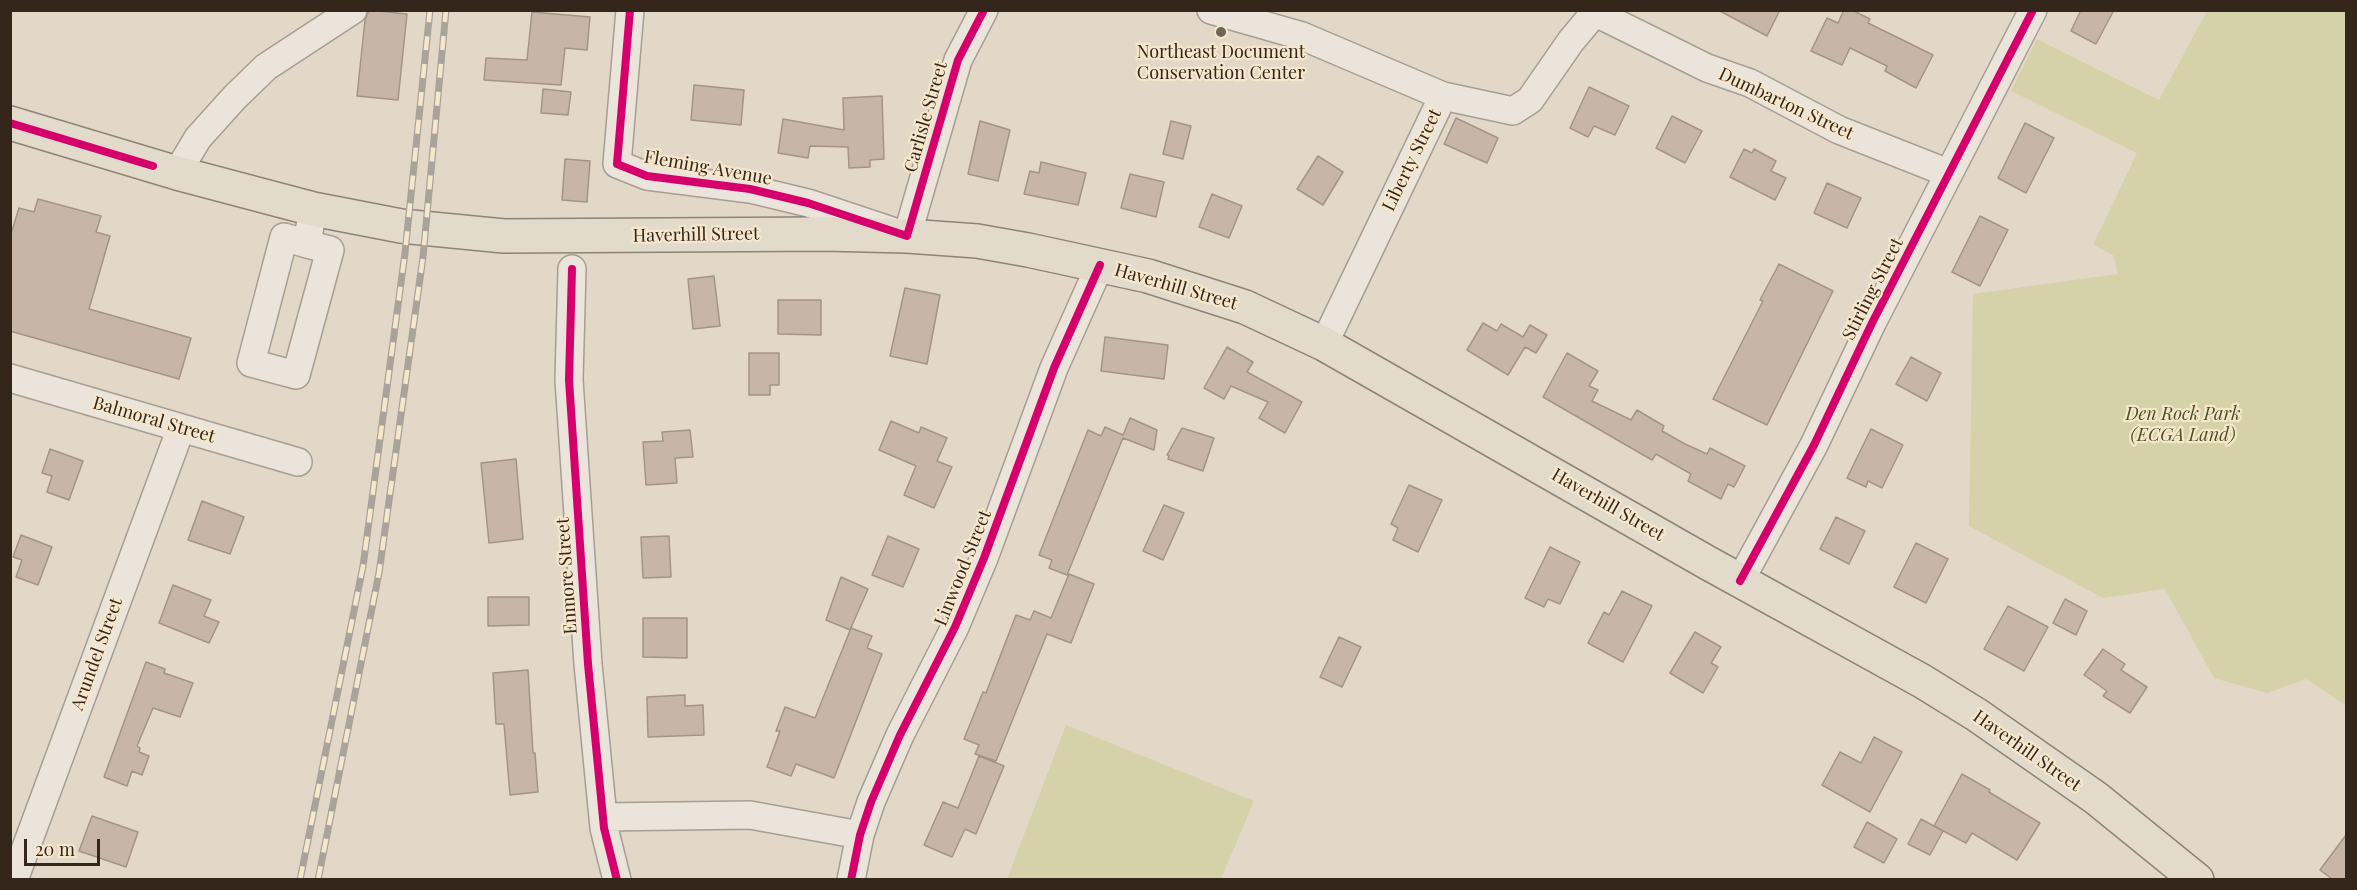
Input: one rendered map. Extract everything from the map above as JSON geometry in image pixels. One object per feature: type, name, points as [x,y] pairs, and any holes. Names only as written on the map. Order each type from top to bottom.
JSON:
[{"type":"main road","name":"Haverhill Street","points":[[10,123],[177,173],[313,209],[401,226],[504,236],[659,236],[755,233],[907,236],[977,241],[1148,276],[1245,307],[1324,344],[1740,581],[1922,681],[1977,715],[2096,798],[2197,879]]},
{"type":"street","points":[[177,173],[200,135],[266,67],[353,10]]},
{"type":"street","name":"Fleming Avenue","points":[[630,10],[617,164],[647,176],[750,189],[808,203],[907,236]]},
{"type":"street","name":"Carlisle Street","points":[[907,236],[958,60],[984,10]]},
{"type":"street","points":[[1211,10],[1302,36],[1443,96]]},
{"type":"street","name":"Stirling Street","points":[[1740,581],[1814,445],[1872,323],[2033,10]]},
{"type":"street","name":"Liberty Street","points":[[1324,344],[1443,96],[1513,111],[1530,100],[1570,41],[1596,12]]},
{"type":"street","name":"Dumbarton Street","points":[[1596,12],[1707,68],[1750,83],[1839,130],[1948,173]]},
{"type":"street","points":[[307,244],[313,209]]},
{"type":"street","points":[[284,237],[307,244],[330,250],[296,375],[251,363],[284,237]]},
{"type":"street","name":"Linwood Street","points":[[851,879],[860,836],[871,802],[900,735],[945,652],[984,558],[1054,368],[1100,265]]},
{"type":"street","name":"Enmore Street","points":[[572,269],[569,380],[588,664],[603,817],[617,879]]},
{"type":"street","name":"Balmoral Street","points":[[10,378],[298,462]]},
{"type":"street","name":"Arundel Street","points":[[14,879],[181,428]]},
{"type":"street","points":[[603,817],[750,815],[860,836]]},
{"type":"green space","name":"Den Rock Park (ECGA Land)","points":[[2207,11],[2346,11],[2346,706],[2306,679],[2267,693],[2214,678],[2165,589],[2103,598],[1969,526],[1973,294],[2118,274],[2113,255],[2093,245],[2137,153],[2011,91],[2037,39],[2159,100]]},
{"type":"green space","points":[[1066,725],[1254,801],[1221,879],[1007,879]]},
{"type":"building","points":[[369,10],[407,14],[398,100],[357,96],[365,20]]},
{"type":"building","points":[[1718,10],[1780,10],[1767,36]]},
{"type":"building","points":[[1844,10],[1852,10],[1870,19],[1868,23],[1933,55],[1916,88],[1885,71],[1887,66],[1850,48],[1842,65],[1811,51],[1827,18],[1838,23]]},
{"type":"building","points":[[2081,10],[2114,10],[2096,44],[2071,31]]},
{"type":"building","points":[[532,12],[590,17],[587,50],[565,48],[561,85],[484,80],[486,58],[527,60]]},
{"type":"building","points":[[694,85],[744,90],[741,125],[691,120]]},
{"type":"building","points":[[1589,87],[1629,106],[1615,135],[1594,126],[1588,137],[1570,128]]},
{"type":"building","points":[[543,89],[571,92],[568,115],[541,113]]},
{"type":"building","points":[[882,96],[884,159],[870,160],[870,167],[849,168],[848,147],[810,146],[808,158],[778,153],[783,119],[844,130],[843,98]]},
{"type":"building","points":[[1672,116],[1702,131],[1685,163],[1656,148]]},
{"type":"building","points":[[1456,118],[1498,138],[1487,163],[1444,144]]},
{"type":"building","points":[[980,121],[1010,130],[998,181],[968,174]]},
{"type":"building","points":[[1171,121],[1191,126],[1183,159],[1163,154]]},
{"type":"building","points":[[2025,123],[2054,138],[2026,193],[1998,178]]},
{"type":"building","points":[[1744,149],[1752,153],[1754,149],[1776,161],[1771,171],[1786,178],[1775,200],[1730,177]]},
{"type":"building","points":[[1318,156],[1343,172],[1323,205],[1297,189]]},
{"type":"building","points":[[565,159],[590,161],[587,202],[562,200]]},
{"type":"building","points":[[1041,162],[1086,173],[1078,205],[1024,194],[1030,171],[1039,173]]},
{"type":"building","points":[[1130,174],[1164,182],[1156,217],[1121,208]]},
{"type":"building","points":[[1827,183],[1861,198],[1847,228],[1814,213]]},
{"type":"building","points":[[1212,194],[1242,206],[1229,238],[1199,227]]},
{"type":"building","points":[[38,199],[101,216],[96,232],[110,236],[89,309],[191,338],[179,379],[10,331],[10,237],[19,208],[34,212]]},
{"type":"building","points":[[1980,216],[2008,230],[1980,286],[1952,272]]},
{"type":"building","points":[[1779,264],[1833,291],[1767,425],[1713,399],[1763,301],[1760,300]]},
{"type":"building","points":[[714,276],[720,326],[693,329],[688,279]]},
{"type":"building","points":[[905,288],[940,295],[927,364],[890,356]]},
{"type":"building","points":[[778,300],[821,300],[821,335],[778,334]]},
{"type":"building","points":[[1483,323],[1497,331],[1501,324],[1523,337],[1530,325],[1547,335],[1536,353],[1525,347],[1508,375],[1467,350]]},
{"type":"building","points":[[1105,337],[1168,345],[1164,379],[1101,371]]},
{"type":"building","points":[[1227,347],[1253,362],[1247,372],[1302,402],[1285,433],[1259,418],[1268,402],[1231,386],[1224,399],[1204,388]]},
{"type":"building","points":[[749,353],[779,353],[779,385],[770,385],[770,395],[749,395]]},
{"type":"building","points":[[1567,353],[1598,371],[1589,386],[1598,390],[1592,401],[1631,420],[1637,410],[1664,426],[1662,431],[1685,444],[1707,454],[1710,448],[1745,466],[1734,487],[1728,484],[1721,499],[1688,481],[1691,474],[1656,454],[1652,460],[1543,397]]},
{"type":"building","points":[[1911,357],[1941,373],[1927,401],[1896,384]]},
{"type":"building","points":[[1130,418],[1157,430],[1154,450],[1123,438],[1067,575],[1049,568],[1052,560],[1039,555],[1088,430],[1101,436],[1105,427],[1123,435]]},
{"type":"building","points":[[891,421],[919,433],[921,427],[947,438],[937,461],[952,467],[934,508],[904,495],[916,466],[879,450]]},
{"type":"building","points":[[1182,428],[1214,438],[1203,471],[1168,459],[1167,455]]},
{"type":"building","points":[[1871,429],[1903,445],[1882,488],[1868,481],[1866,487],[1847,478]]},
{"type":"building","points":[[690,430],[693,457],[675,458],[677,483],[646,485],[643,442],[663,441],[662,432]]},
{"type":"building","points":[[50,449],[83,461],[69,500],[47,492],[52,476],[42,473]]},
{"type":"building","points":[[516,459],[523,539],[489,543],[481,463]]},
{"type":"building","points":[[1409,485],[1442,500],[1418,552],[1393,540],[1398,528],[1391,524]]},
{"type":"building","points":[[202,501],[244,517],[230,554],[188,540]]},
{"type":"building","points":[[1164,505],[1184,513],[1163,560],[1143,551]]},
{"type":"building","points":[[1836,517],[1865,531],[1849,564],[1820,549]]},
{"type":"building","points":[[21,535],[52,547],[38,585],[16,577],[22,560],[13,557]]},
{"type":"building","points":[[669,536],[671,577],[643,578],[641,537]]},
{"type":"building","points":[[888,536],[919,549],[903,587],[872,575]]},
{"type":"building","points":[[1916,543],[1948,559],[1926,603],[1894,587]]},
{"type":"building","points":[[1550,547],[1580,562],[1560,604],[1548,599],[1544,607],[1525,598]]},
{"type":"building","points":[[1069,574],[1094,584],[1071,643],[1047,634],[996,761],[975,754],[979,745],[964,739],[983,692],[986,693],[1016,615],[1030,620],[1034,611],[1051,618]]},
{"type":"building","points":[[841,577],[868,589],[850,630],[826,620]]},
{"type":"building","points":[[173,585],[211,600],[204,616],[219,622],[209,643],[159,623]]},
{"type":"building","points":[[1622,591],[1652,606],[1623,662],[1588,643],[1604,612],[1609,615]]},
{"type":"building","points":[[488,597],[529,597],[529,625],[488,626]]},
{"type":"building","points":[[2065,599],[2087,611],[2076,635],[2053,623]]},
{"type":"building","points":[[2008,606],[2048,627],[2024,671],[1984,649]]},
{"type":"building","points":[[643,618],[687,618],[687,658],[643,657]]},
{"type":"building","points":[[851,628],[872,636],[867,648],[882,654],[834,778],[796,764],[791,776],[767,767],[780,731],[776,731],[785,707],[815,718]]},
{"type":"building","points":[[1695,632],[1721,647],[1711,663],[1718,667],[1703,693],[1670,673]]},
{"type":"building","points":[[1339,637],[1361,647],[1342,687],[1320,677]]},
{"type":"building","points":[[2103,649],[2125,664],[2121,670],[2147,687],[2130,713],[2103,696],[2107,691],[2084,675]]},
{"type":"building","points":[[146,662],[165,669],[164,673],[193,683],[180,717],[153,708],[137,746],[140,748],[139,752],[149,756],[142,775],[132,771],[127,786],[104,777]]},
{"type":"building","points":[[528,670],[538,792],[510,795],[504,724],[496,724],[493,673]]},
{"type":"building","points":[[685,695],[685,706],[703,705],[704,735],[648,737],[647,697]]},
{"type":"building","points":[[1874,737],[1902,752],[1870,812],[1822,785],[1840,752],[1861,763]]},
{"type":"building","points":[[979,756],[1004,766],[976,834],[965,829],[952,857],[924,845],[943,802],[958,808]]},
{"type":"building","points":[[1962,774],[2040,823],[2017,860],[1972,833],[1966,843],[1934,826]]},
{"type":"building","points":[[92,816],[138,832],[126,867],[79,851]]},
{"type":"building","points":[[1921,819],[1943,831],[1930,855],[1908,844]]},
{"type":"building","points":[[1867,822],[1897,839],[1884,863],[1854,847]]},
{"type":"building","points":[[2346,835],[2346,879],[2332,879],[2320,870]]},
{"type":"railway","points":[[300,880],[363,566],[405,253],[430,10]]},
{"type":"railway","points":[[318,880],[379,573],[423,257],[446,10]]},
{"type":"cycle path","points":[[630,10],[617,164],[647,176],[750,189],[808,203],[907,236],[958,60],[984,10]]},
{"type":"cycle path","points":[[1740,581],[1814,445],[1872,323],[2033,10]]},
{"type":"cycle path","points":[[10,123],[153,166]]},
{"type":"cycle path","points":[[851,880],[860,835],[871,802],[900,735],[955,627],[984,558],[1054,368],[1100,265]]},
{"type":"cycle path","points":[[572,269],[569,380],[588,664],[604,828],[617,880]]},
{"type":"place","name":"Northeast Document Conservation Center","points":[[1221,32]]}]
